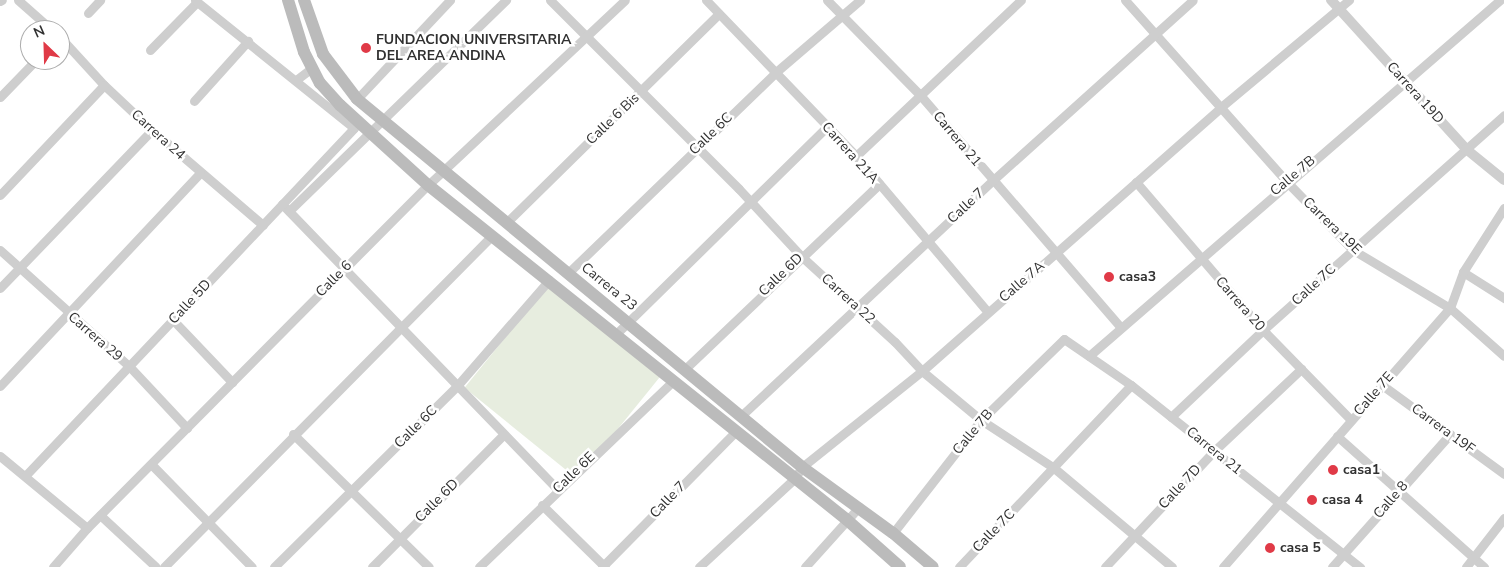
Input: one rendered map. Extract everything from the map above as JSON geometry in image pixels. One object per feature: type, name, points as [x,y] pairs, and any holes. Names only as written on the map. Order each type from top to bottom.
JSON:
[{"type":"main road","points":[[288,0],[312,68],[320,83],[428,185],[550,280],[734,433],[846,519],[900,567]]},
{"type":"main road","name":"Carrera 23","points":[[304,0],[323,54],[357,99],[686,368],[802,467],[893,533],[933,567]]},
{"type":"street","points":[[18,0],[41,20]]},
{"type":"street","points":[[88,13],[100,0]]},
{"type":"street","points":[[357,99],[450,0]]},
{"type":"street","points":[[289,211],[369,130],[506,0]]},
{"type":"street","name":"Carrera 22","points":[[550,0],[750,201],[801,256],[857,307],[922,371],[980,420],[1054,468],[1172,567]]},
{"type":"street","name":"Calle 6","points":[[53,567],[87,528],[428,185],[588,38],[625,0]]},
{"type":"street","name":"Carrera 21A","points":[[706,0],[856,156],[988,312]]},
{"type":"street","name":"Carrera 21","points":[[828,0],[921,96],[1121,328]]},
{"type":"street","name":"Calle 6C","points":[[568,273],[776,72],[844,17],[860,0]]},
{"type":"street","points":[[856,156],[1021,0]]},
{"type":"street","name":"Carrera 19E","points":[[1125,0],[1287,182],[1353,250],[1450,308],[1504,356]]},
{"type":"street","name":"Calle 7","points":[[742,415],[992,180],[1193,0]]},
{"type":"street","name":"Carrera 19D","points":[[1332,0],[1466,150],[1504,180]]},
{"type":"street","name":"Calle 7A","points":[[699,567],[794,479],[802,467],[922,371],[1221,106],[1349,0]]},
{"type":"street","name":"Calle 7B","points":[[1089,356],[1287,182],[1500,0]]},
{"type":"street","points":[[150,50],[196,1],[296,80],[312,68]]},
{"type":"street","name":"Calle 6 Bis","points":[[507,222],[719,14]]},
{"type":"street","points":[[194,101],[248,41]]},
{"type":"street","name":"Carrera 24","points":[[70,48],[104,85],[152,130],[263,225]]},
{"type":"street","points":[[0,97],[26,70]]},
{"type":"street","name":"Calle 5D","points":[[26,475],[354,128],[296,80]]},
{"type":"street","points":[[0,194],[104,85]]},
{"type":"street","name":"Calle 7C","points":[[1171,417],[1263,330],[1504,115]]},
{"type":"street","points":[[616,334],[827,127]]},
{"type":"street","points":[[0,288],[152,130]]},
{"type":"street","points":[[0,386],[200,173]]},
{"type":"street","name":"Carrera 20","points":[[1136,182],[1263,330],[1351,420]]},
{"type":"street","name":"Calle 6D","points":[[686,368],[801,256],[879,184]]},
{"type":"street","points":[[282,204],[502,436],[557,489]]},
{"type":"street","name":"Calle 7E","points":[[1223,567],[1450,308],[1463,272],[1504,208]]},
{"type":"street","points":[[164,567],[206,521],[492,236]]},
{"type":"street","name":"Carrera 29","points":[[0,250],[68,314],[129,366],[187,428]]},
{"type":"street","points":[[1463,272],[1504,298]]},
{"type":"street","name":"Calle 6C","points":[[274,567],[456,387],[550,280]]},
{"type":"street","points":[[173,320],[232,382]]},
{"type":"street","name":"Carrera 21","points":[[1064,339],[1131,385],[1360,567]]},
{"type":"street","name":"Calle 7B","points":[[893,533],[980,420],[1064,339]]},
{"type":"street","name":"Calle 7D","points":[[1106,567],[1214,451],[1301,370]]},
{"type":"street","name":"Calle 6E","points":[[479,567],[557,489],[672,382]]},
{"type":"street","name":"Calle 7C","points":[[959,567],[1131,385]]},
{"type":"street","name":"Carrera 19F","points":[[1382,385],[1504,474]]},
{"type":"street","name":"Calle 7","points":[[604,566],[734,433]]},
{"type":"street","points":[[293,434],[353,490],[429,567]]},
{"type":"street","name":"Calle 8","points":[[1332,567],[1450,434]]},
{"type":"street","name":"Calle 6D","points":[[372,567],[502,436]]},
{"type":"street","points":[[1337,436],[1484,567]]},
{"type":"street","points":[[0,456],[26,475],[87,528]]},
{"type":"street","points":[[151,464],[252,567]]},
{"type":"street","points":[[542,505],[604,566]]},
{"type":"street","points":[[805,567],[858,507]]},
{"type":"street","points":[[100,515],[156,567]]},
{"type":"street","points":[[1466,567],[1504,518]]},
{"type":"shaded area","points":[[547,286],[660,377],[577,479],[465,388]]},
{"type":"place","name":"FUNDACION UNIVERSITARIA DEL AREA ANDINA","points":[[366,48]]},
{"type":"place","name":"casa3","points":[[1109,277]]},
{"type":"place","name":"casa1","points":[[1333,470]]},
{"type":"place","name":"casa 4","points":[[1312,500]]},
{"type":"place","name":"casa 5","points":[[1270,548]]}]
